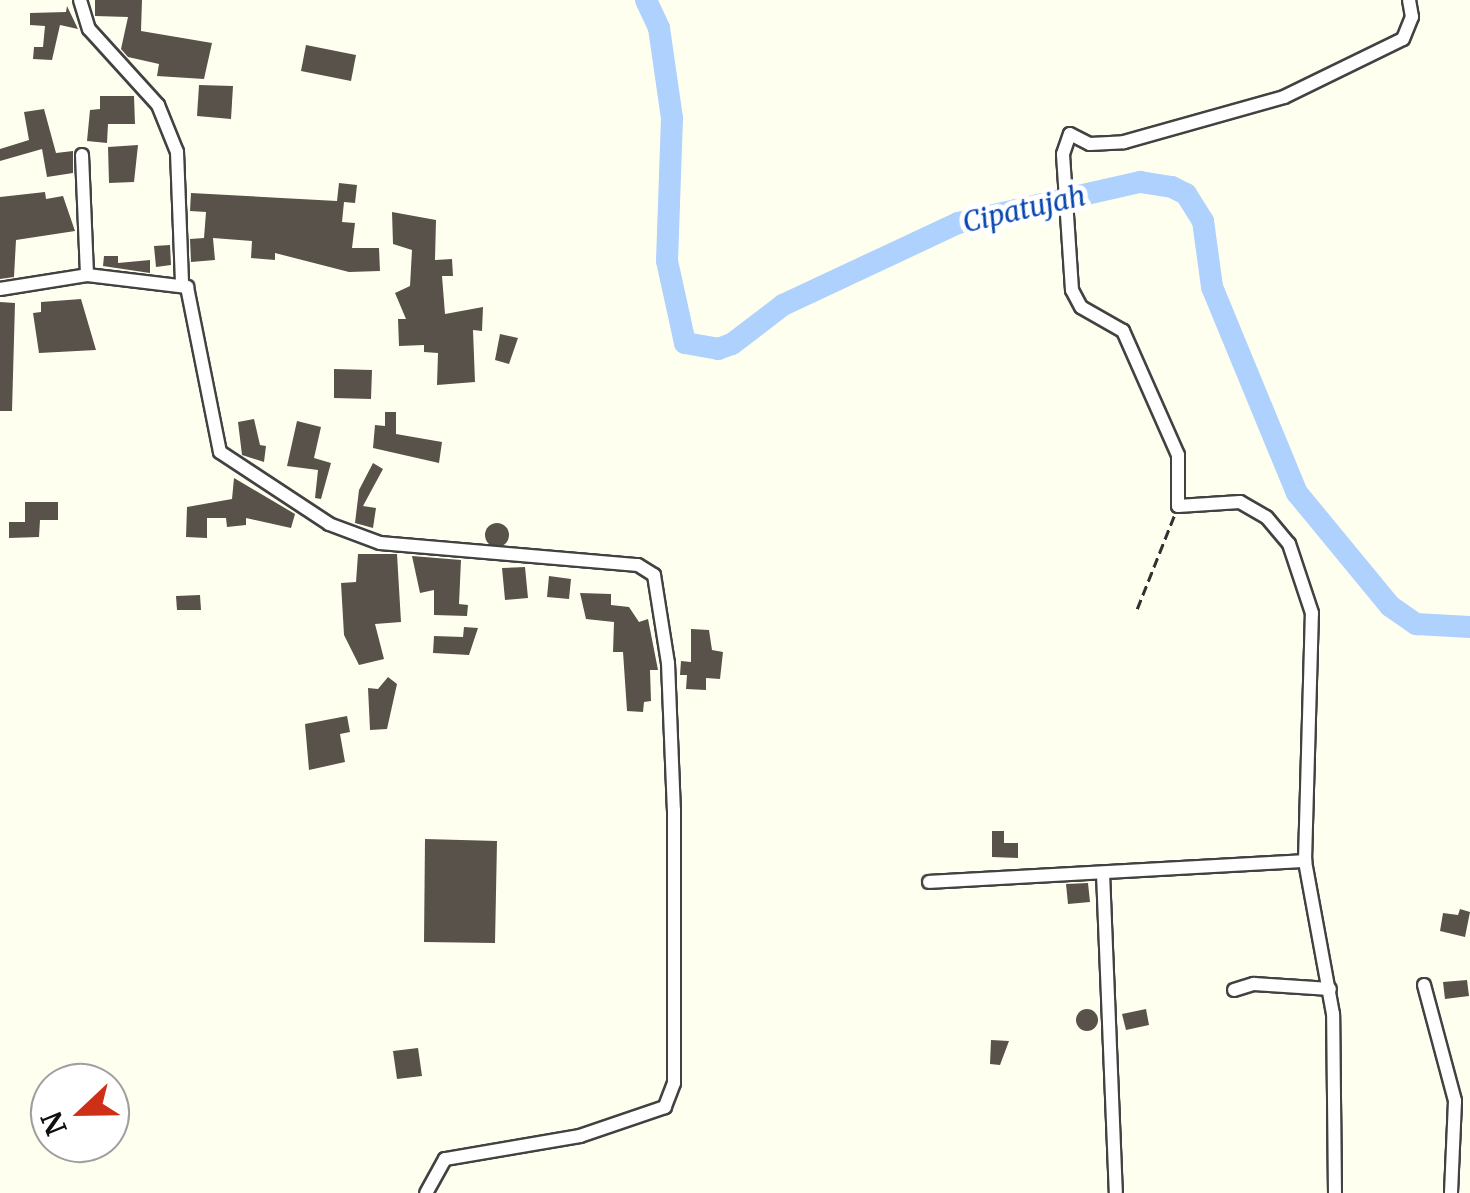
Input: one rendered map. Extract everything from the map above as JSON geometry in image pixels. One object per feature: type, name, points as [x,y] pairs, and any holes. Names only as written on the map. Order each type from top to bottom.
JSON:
[{"type":"street","points":[[80,0],[89,29],[158,106],[177,152],[182,284],[193,298],[212,432],[228,462],[329,524],[380,542],[638,564],[656,582],[674,810],[674,1083],[665,1107],[580,1136],[445,1159],[426,1193]]},
{"type":"street","points":[[1335,1193],[1330,989],[1304,861],[1304,767],[1314,646],[1303,579],[1284,535],[1256,510],[1236,502],[1178,506],[1182,471],[1171,436],[1121,327],[1078,304],[1068,261],[1063,154],[1070,134],[1090,144],[1124,142],[1284,97],[1403,39],[1412,17],[1409,0]]},
{"type":"street","points":[[82,155],[87,274]]},
{"type":"street","points":[[0,289],[87,274],[182,284]]},
{"type":"street","points":[[930,882],[1304,861]]},
{"type":"street","points":[[1103,873],[1116,1193]]},
{"type":"street","points":[[1234,990],[1254,984],[1330,989]]},
{"type":"street","points":[[1424,985],[1454,1101],[1451,1193]]},
{"type":"path","points":[[1137,609],[1178,506]]},
{"type":"building","points":[[95,0],[142,0],[141,31],[212,43],[204,79],[157,76],[159,64],[128,57],[121,49],[128,17],[95,16]]},
{"type":"building","points":[[67,6],[78,29],[60,25],[52,60],[33,59],[34,47],[43,47],[45,26],[30,25],[30,13],[66,12]]},
{"type":"building","points":[[306,45],[356,55],[351,81],[301,71]]},
{"type":"building","points":[[199,85],[233,86],[231,119],[197,116]]},
{"type":"building","points":[[100,96],[134,96],[135,124],[108,124],[107,143],[87,141],[90,110],[100,109]]},
{"type":"building","points":[[44,109],[56,153],[73,151],[73,173],[47,177],[42,149],[0,161],[0,149],[29,140],[24,112]]},
{"type":"building","points":[[138,145],[134,182],[109,183],[108,147]]},
{"type":"building","points":[[339,183],[357,185],[355,203],[344,202],[342,222],[355,223],[352,248],[379,248],[380,271],[349,272],[275,253],[275,260],[251,258],[252,241],[213,238],[215,260],[191,262],[190,239],[204,238],[206,212],[190,211],[191,193],[337,201]]},
{"type":"building","points":[[45,192],[46,199],[63,196],[75,231],[16,240],[14,277],[0,279],[0,197]]},
{"type":"building","points":[[392,212],[436,220],[435,260],[452,259],[453,276],[442,276],[445,314],[483,307],[482,331],[473,330],[475,382],[437,385],[438,353],[424,352],[424,345],[399,346],[398,319],[406,319],[395,293],[410,286],[412,250],[393,244]]},
{"type":"building","points":[[170,245],[171,265],[156,267],[154,246]]},
{"type":"building","points":[[104,256],[118,256],[118,263],[150,260],[150,273],[103,266]]},
{"type":"building","points":[[81,299],[96,350],[39,353],[33,313],[41,312],[41,302]]},
{"type":"building","points":[[0,302],[15,303],[12,411],[0,411]]},
{"type":"building","points":[[500,334],[518,338],[509,364],[495,360]]},
{"type":"building","points":[[334,369],[372,370],[371,399],[334,398]]},
{"type":"building","points":[[385,412],[396,412],[396,434],[442,442],[439,463],[373,448],[375,425],[385,426]]},
{"type":"building","points":[[254,419],[260,445],[266,446],[264,462],[242,455],[238,422]]},
{"type":"building","points":[[297,421],[321,427],[314,458],[331,463],[321,499],[315,498],[318,470],[287,466]]},
{"type":"building","points":[[373,463],[383,469],[363,506],[376,508],[373,528],[355,523],[359,490]]},
{"type":"building","points":[[234,478],[295,514],[291,528],[246,518],[246,525],[227,527],[226,518],[207,518],[207,538],[186,537],[187,507],[232,499]]},
{"type":"building","points":[[25,502],[58,502],[58,520],[40,520],[39,537],[9,538],[9,522],[25,522]]},
{"type":"building","points":[[497,523],[509,535],[497,547],[485,535]]},
{"type":"building","points":[[358,554],[397,554],[401,622],[375,624],[384,659],[359,665],[344,635],[341,583],[356,582]]},
{"type":"building","points":[[412,556],[461,560],[459,604],[468,605],[467,616],[434,615],[434,590],[420,593]]},
{"type":"building","points":[[525,567],[528,598],[505,600],[502,568]]},
{"type":"building","points":[[549,576],[571,579],[569,599],[547,597]]},
{"type":"building","points":[[580,593],[611,594],[611,605],[629,607],[639,622],[648,619],[658,670],[650,670],[651,701],[644,702],[643,712],[627,711],[623,652],[613,652],[614,622],[586,619]]},
{"type":"building","points":[[200,595],[201,610],[177,610],[176,596]]},
{"type":"building","points":[[464,627],[478,628],[469,655],[433,653],[434,636],[463,637]]},
{"type":"building","points":[[691,629],[709,630],[712,650],[723,652],[720,679],[706,678],[706,690],[686,689],[687,675],[680,675],[681,661],[691,662]]},
{"type":"building","points":[[388,677],[397,684],[387,729],[370,730],[368,688],[378,689]]},
{"type":"building","points":[[347,716],[350,732],[340,734],[345,762],[309,770],[305,724]]},
{"type":"building","points":[[992,831],[1004,831],[1004,843],[1018,843],[1018,858],[992,857]]},
{"type":"building","points":[[425,839],[497,841],[495,943],[424,942]]},
{"type":"building","points":[[1088,883],[1090,902],[1068,904],[1066,884]]},
{"type":"building","points":[[1460,909],[1470,912],[1465,937],[1440,931],[1443,913],[1458,915]]},
{"type":"building","points":[[1467,980],[1469,996],[1445,999],[1443,982]]},
{"type":"building","points":[[1087,1009],[1095,1012],[1095,1028],[1087,1031],[1079,1028],[1076,1020],[1079,1012]]},
{"type":"building","points":[[1146,1009],[1149,1025],[1126,1030],[1122,1014]]},
{"type":"building","points":[[991,1040],[1009,1041],[1000,1065],[990,1064]]},
{"type":"building","points":[[418,1048],[422,1076],[397,1079],[393,1051]]},
{"type":"waterway","name":"Cipatujah","points":[[646,0],[659,28],[672,118],[667,261],[685,343],[718,349],[732,344],[783,305],[958,223],[1140,182],[1172,187],[1186,194],[1203,221],[1212,287],[1297,493],[1390,606],[1416,624],[1470,627]]}]
